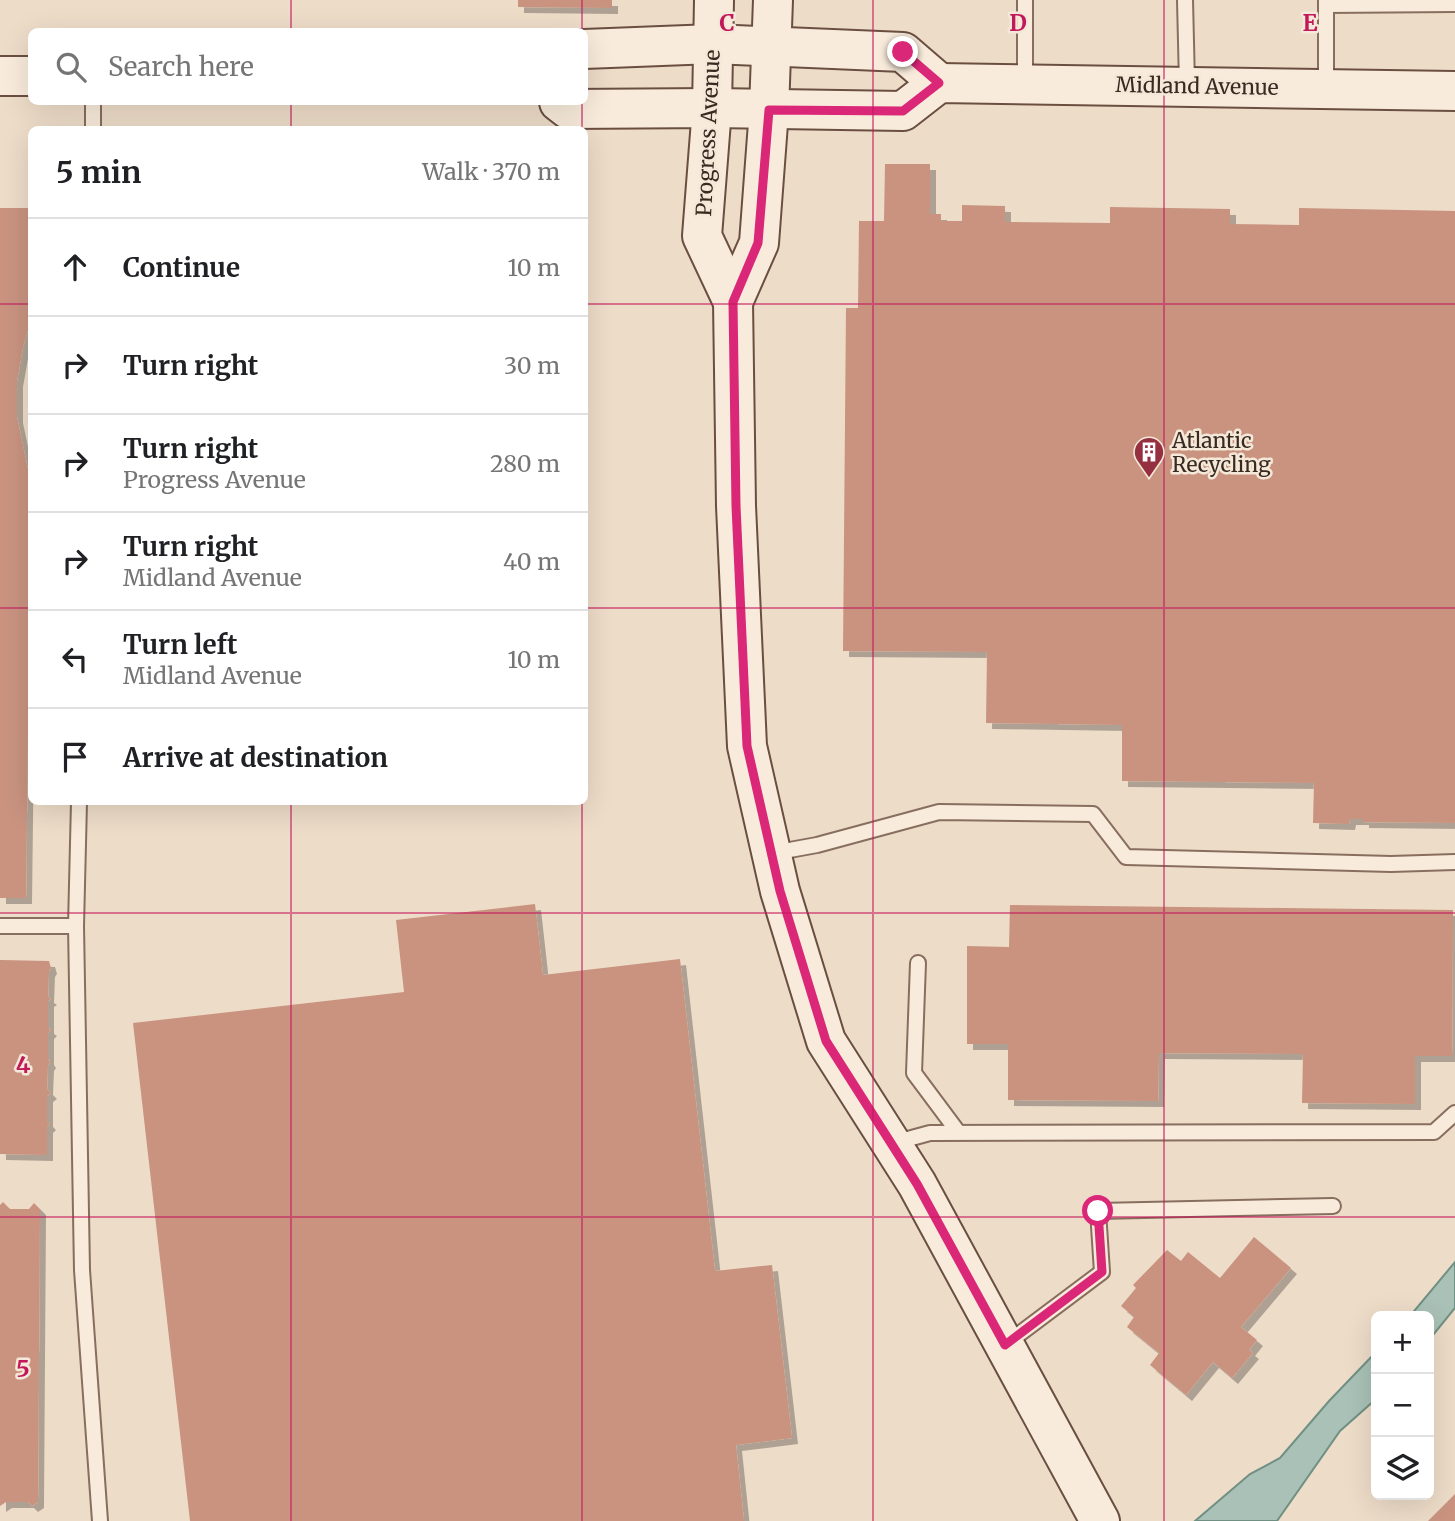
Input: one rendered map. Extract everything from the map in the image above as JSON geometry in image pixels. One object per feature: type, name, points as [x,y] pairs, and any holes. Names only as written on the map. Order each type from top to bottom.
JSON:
[{"type":"main road","name":"Progress Avenue","points":[[714,0],[712,108],[702,236],[733,302]]},
{"type":"main road","name":"Progress Avenue","points":[[773,0],[769,110],[758,243],[733,302],[736,506],[747,746],[780,891],[826,1041],[917,1184],[1100,1521]]},
{"type":"main road","points":[[563,105],[568,109],[903,111],[939,83],[903,52],[713,44],[588,49]]},
{"type":"main road","points":[[0,76],[28,76]]},
{"type":"main road","name":"Midland Avenue","points":[[939,83],[1455,91]]},
{"type":"lane","points":[[1025,0],[1025,83]]},
{"type":"lane","points":[[1185,0],[1186,86]]},
{"type":"lane","points":[[1326,89],[1326,3],[1455,4]]},
{"type":"lane","points":[[93,105],[93,126]]},
{"type":"lane","points":[[79,805],[76,926],[82,1269],[100,1521]]},
{"type":"lane","points":[[771,853],[817,845],[939,812],[1093,814],[1126,857],[1455,862]]},
{"type":"lane","points":[[0,926],[76,926]]},
{"type":"lane","points":[[918,963],[914,1073],[958,1132]]},
{"type":"lane","points":[[891,1144],[930,1133],[958,1132],[1434,1132],[1455,1113]]},
{"type":"lane","points":[[1005,1345],[1102,1272],[1098,1211],[1333,1206]]},
{"type":"shaded area","points":[[1455,1262],[1455,1308],[1434,1334],[1434,1311],[1414,1311]]},
{"type":"shaded area","points":[[1371,1357],[1371,1403],[1340,1431],[1277,1521],[1195,1521],[1250,1474],[1280,1458]]},
{"type":"building","points":[[518,0],[612,0],[612,8],[518,7]]},
{"type":"building","name":"Atlantic Recycling","points":[[885,164],[930,164],[930,214],[941,214],[941,221],[962,221],[962,205],[1005,206],[1005,222],[1110,223],[1110,207],[1230,209],[1230,224],[1299,225],[1299,208],[1455,211],[1455,823],[1363,822],[1363,819],[1350,819],[1349,824],[1313,823],[1314,783],[1122,781],[1122,725],[986,723],[987,652],[843,651],[846,308],[858,308],[859,221],[884,221]]},
{"type":"building","points":[[0,208],[28,208],[28,330],[17,381],[17,417],[28,470],[26,898],[0,898]]},
{"type":"building","points":[[535,904],[543,975],[680,959],[715,1271],[772,1265],[792,1438],[736,1445],[744,1521],[190,1521],[133,1023],[404,992],[396,920]]},
{"type":"building","points":[[1010,905],[1453,910],[1452,1056],[1415,1056],[1415,1104],[1302,1103],[1303,1054],[1159,1053],[1158,1101],[1008,1100],[1008,1044],[967,1044],[967,946],[1009,947]]},
{"type":"building","points":[[0,960],[49,961],[51,968],[48,997],[51,999],[48,1001],[50,1062],[47,1089],[51,1093],[47,1096],[47,1121],[50,1124],[47,1127],[47,1155],[0,1154]]},
{"type":"building","points":[[3,1202],[10,1209],[29,1209],[34,1203],[40,1209],[38,1502],[32,1506],[28,1502],[6,1502],[0,1506],[0,1205]]},
{"type":"building","points":[[1254,1237],[1291,1268],[1241,1327],[1257,1340],[1249,1350],[1253,1353],[1232,1378],[1213,1362],[1186,1395],[1150,1365],[1159,1353],[1127,1327],[1134,1317],[1121,1306],[1136,1288],[1133,1285],[1167,1250],[1181,1261],[1188,1252],[1220,1278]]},
{"type":"building","points":[[1455,1494],[1455,1521],[1428,1521]]},
{"type":"place","name":"Atlantic Recycling","points":[[1149,479]]},
{"type":"route","points":[[903,52],[939,83],[903,111],[769,110],[758,243],[733,302],[736,506],[747,746],[780,891],[826,1041],[917,1184],[1005,1345],[1102,1272],[1098,1211]]}]
